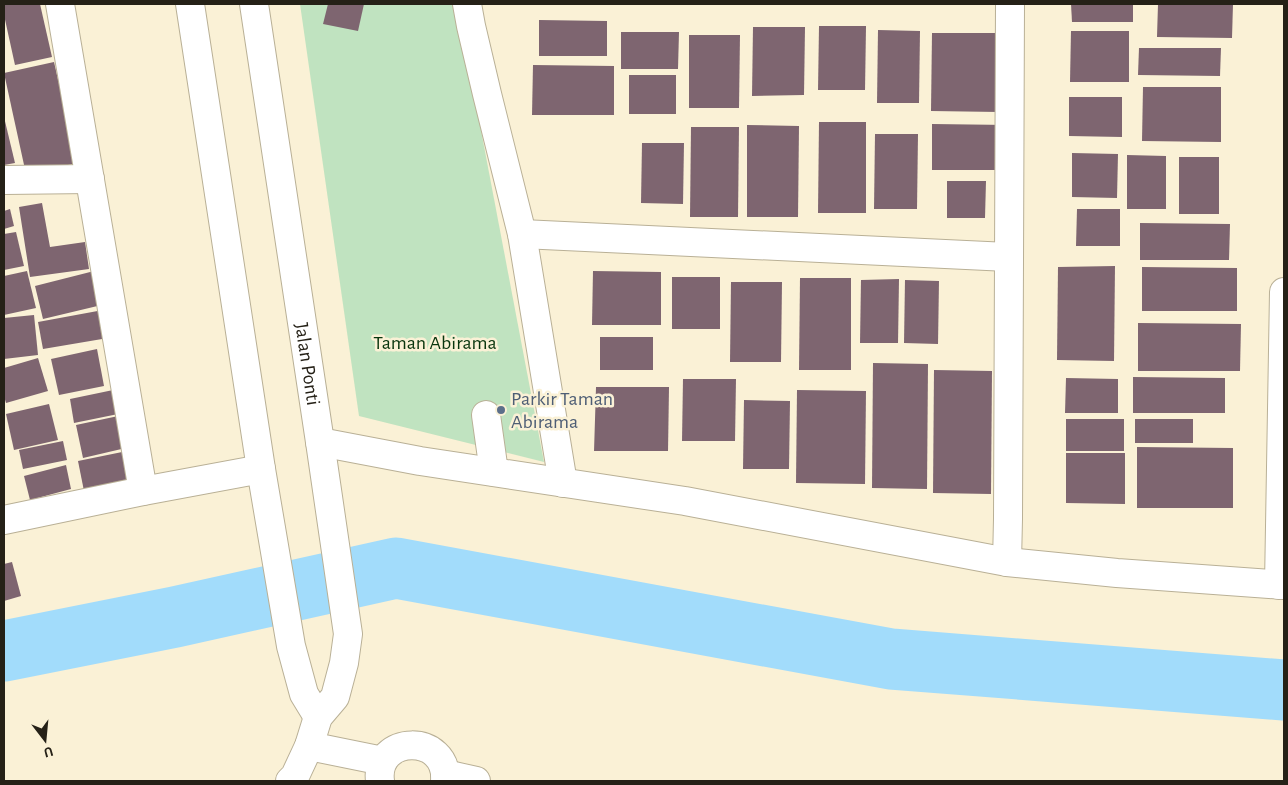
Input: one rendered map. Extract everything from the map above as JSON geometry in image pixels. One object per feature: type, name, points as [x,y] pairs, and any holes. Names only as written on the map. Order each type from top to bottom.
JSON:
[{"type":"street","points":[[60,4],[143,491]]},
{"type":"street","points":[[190,4],[261,469],[291,646],[304,694],[318,717]]},
{"type":"street","name":"Jalan Ponti","points":[[254,4],[348,634],[344,663],[335,698],[318,717],[309,746],[294,780]]},
{"type":"street","points":[[467,4],[522,234],[563,483]]},
{"type":"street","points":[[1006,562],[1008,519],[1010,4]]},
{"type":"street","points":[[4,180],[90,179]]},
{"type":"street","points":[[522,234],[1008,256]]},
{"type":"street","points":[[320,442],[420,461],[685,501],[1006,562],[1117,573],[1282,585],[1284,292]]},
{"type":"street","points":[[486,415],[494,472]]},
{"type":"street","points":[[4,517],[261,469]]},
{"type":"street","points":[[309,746],[381,771],[393,750],[407,744],[421,746],[433,752],[442,763],[445,778],[476,781]]},
{"type":"green space","name":"Taman Abirama","points":[[300,4],[457,4],[544,462],[359,416]]},
{"type":"building","points":[[4,4],[40,4],[52,57],[15,65],[4,15]]},
{"type":"building","points":[[328,4],[364,4],[358,31],[323,24]]},
{"type":"building","points":[[1071,4],[1133,4],[1133,22],[1072,22]]},
{"type":"building","points":[[1158,4],[1233,4],[1232,38],[1157,37]]},
{"type":"building","points":[[539,20],[607,21],[607,56],[539,56]]},
{"type":"building","points":[[819,26],[866,26],[865,90],[818,90]]},
{"type":"building","points":[[753,27],[805,27],[804,95],[752,96]]},
{"type":"building","points":[[878,30],[920,31],[919,103],[877,103]]},
{"type":"building","points":[[1071,31],[1129,31],[1129,82],[1070,82]]},
{"type":"building","points":[[621,32],[679,32],[678,69],[621,69]]},
{"type":"building","points":[[932,33],[999,33],[999,112],[931,111]]},
{"type":"building","points":[[689,35],[740,35],[739,108],[689,108]]},
{"type":"building","points":[[1139,48],[1221,48],[1220,76],[1138,75]]},
{"type":"building","points":[[54,62],[77,163],[26,174],[4,73]]},
{"type":"building","points":[[533,65],[614,66],[614,115],[532,115]]},
{"type":"building","points":[[629,75],[676,75],[676,114],[629,114]]},
{"type":"building","points":[[1143,87],[1221,87],[1221,142],[1142,141]]},
{"type":"building","points":[[1069,97],[1122,97],[1122,137],[1069,136]]},
{"type":"building","points":[[4,117],[15,163],[4,165]]},
{"type":"building","points":[[819,122],[866,122],[866,213],[818,213]]},
{"type":"building","points":[[932,124],[1009,125],[1008,170],[932,170]]},
{"type":"building","points":[[747,125],[799,126],[798,217],[747,217]]},
{"type":"building","points":[[691,127],[739,127],[738,217],[690,217]]},
{"type":"building","points":[[875,134],[918,134],[917,209],[874,209]]},
{"type":"building","points":[[642,143],[684,143],[683,204],[641,203]]},
{"type":"building","points":[[1072,153],[1118,154],[1117,198],[1072,197]]},
{"type":"building","points":[[1127,155],[1166,156],[1166,209],[1127,209]]},
{"type":"building","points":[[1179,157],[1219,157],[1219,214],[1179,214]]},
{"type":"building","points":[[947,181],[986,181],[985,218],[947,218]]},
{"type":"building","points":[[42,203],[50,247],[85,242],[89,269],[30,277],[19,207]]},
{"type":"building","points":[[10,209],[14,226],[4,229],[4,211]]},
{"type":"building","points":[[1077,209],[1120,209],[1120,246],[1076,246]]},
{"type":"building","points":[[1140,223],[1230,224],[1229,260],[1140,260]]},
{"type":"building","points":[[16,232],[24,266],[4,270],[4,234]]},
{"type":"building","points":[[1115,266],[1114,361],[1057,360],[1058,267]]},
{"type":"building","points":[[1142,267],[1237,268],[1237,311],[1142,311]]},
{"type":"building","points":[[102,269],[110,303],[43,319],[35,286]]},
{"type":"building","points":[[27,271],[36,308],[4,315],[4,276]]},
{"type":"building","points":[[593,271],[661,272],[661,325],[592,325]]},
{"type":"building","points":[[672,277],[720,277],[720,329],[672,329]]},
{"type":"building","points":[[800,278],[851,278],[851,370],[799,370]]},
{"type":"building","points":[[899,279],[898,343],[860,343],[861,280]]},
{"type":"building","points":[[905,280],[939,281],[938,344],[904,343]]},
{"type":"building","points":[[731,282],[782,282],[781,362],[730,362]]},
{"type":"building","points":[[103,310],[108,338],[43,349],[38,322]]},
{"type":"building","points":[[34,315],[38,355],[4,359],[4,318]]},
{"type":"building","points":[[1138,323],[1241,324],[1240,371],[1138,371]]},
{"type":"building","points":[[600,337],[653,337],[653,370],[600,370]]},
{"type":"building","points":[[97,349],[104,386],[59,395],[51,359]]},
{"type":"building","points":[[38,358],[48,391],[6,403],[4,396],[4,368]]},
{"type":"building","points":[[873,363],[928,364],[927,489],[872,488]]},
{"type":"building","points":[[934,370],[992,371],[991,494],[933,493]]},
{"type":"building","points":[[1133,377],[1225,378],[1225,413],[1133,413]]},
{"type":"building","points":[[1066,378],[1118,379],[1118,413],[1065,413]]},
{"type":"building","points":[[683,379],[736,379],[735,441],[682,441]]},
{"type":"building","points":[[596,387],[669,387],[668,451],[594,451]]},
{"type":"building","points":[[118,389],[123,413],[74,423],[70,399]]},
{"type":"building","points":[[797,390],[866,391],[865,484],[796,483]]},
{"type":"building","points":[[744,400],[790,401],[789,469],[743,469]]},
{"type":"building","points":[[49,404],[58,440],[14,450],[6,414]]},
{"type":"building","points":[[123,415],[130,447],[83,458],[76,425]]},
{"type":"building","points":[[1066,419],[1124,419],[1124,451],[1066,451]]},
{"type":"building","points":[[1135,419],[1193,419],[1193,443],[1135,443]]},
{"type":"building","points":[[63,441],[67,460],[23,469],[19,450]]},
{"type":"building","points":[[1137,447],[1233,448],[1233,508],[1137,508]]},
{"type":"building","points":[[132,450],[137,481],[84,491],[78,461]]},
{"type":"building","points":[[1066,453],[1125,453],[1125,504],[1066,503]]},
{"type":"building","points":[[66,465],[71,489],[30,500],[24,476]]},
{"type":"building","points":[[12,562],[21,596],[4,601],[4,564]]},
{"type":"waterway","points":[[4,651],[175,617],[396,568],[891,659],[1284,690]]},
{"type":"place","name":"Parkir Taman Abirama","points":[[501,410]]}]
